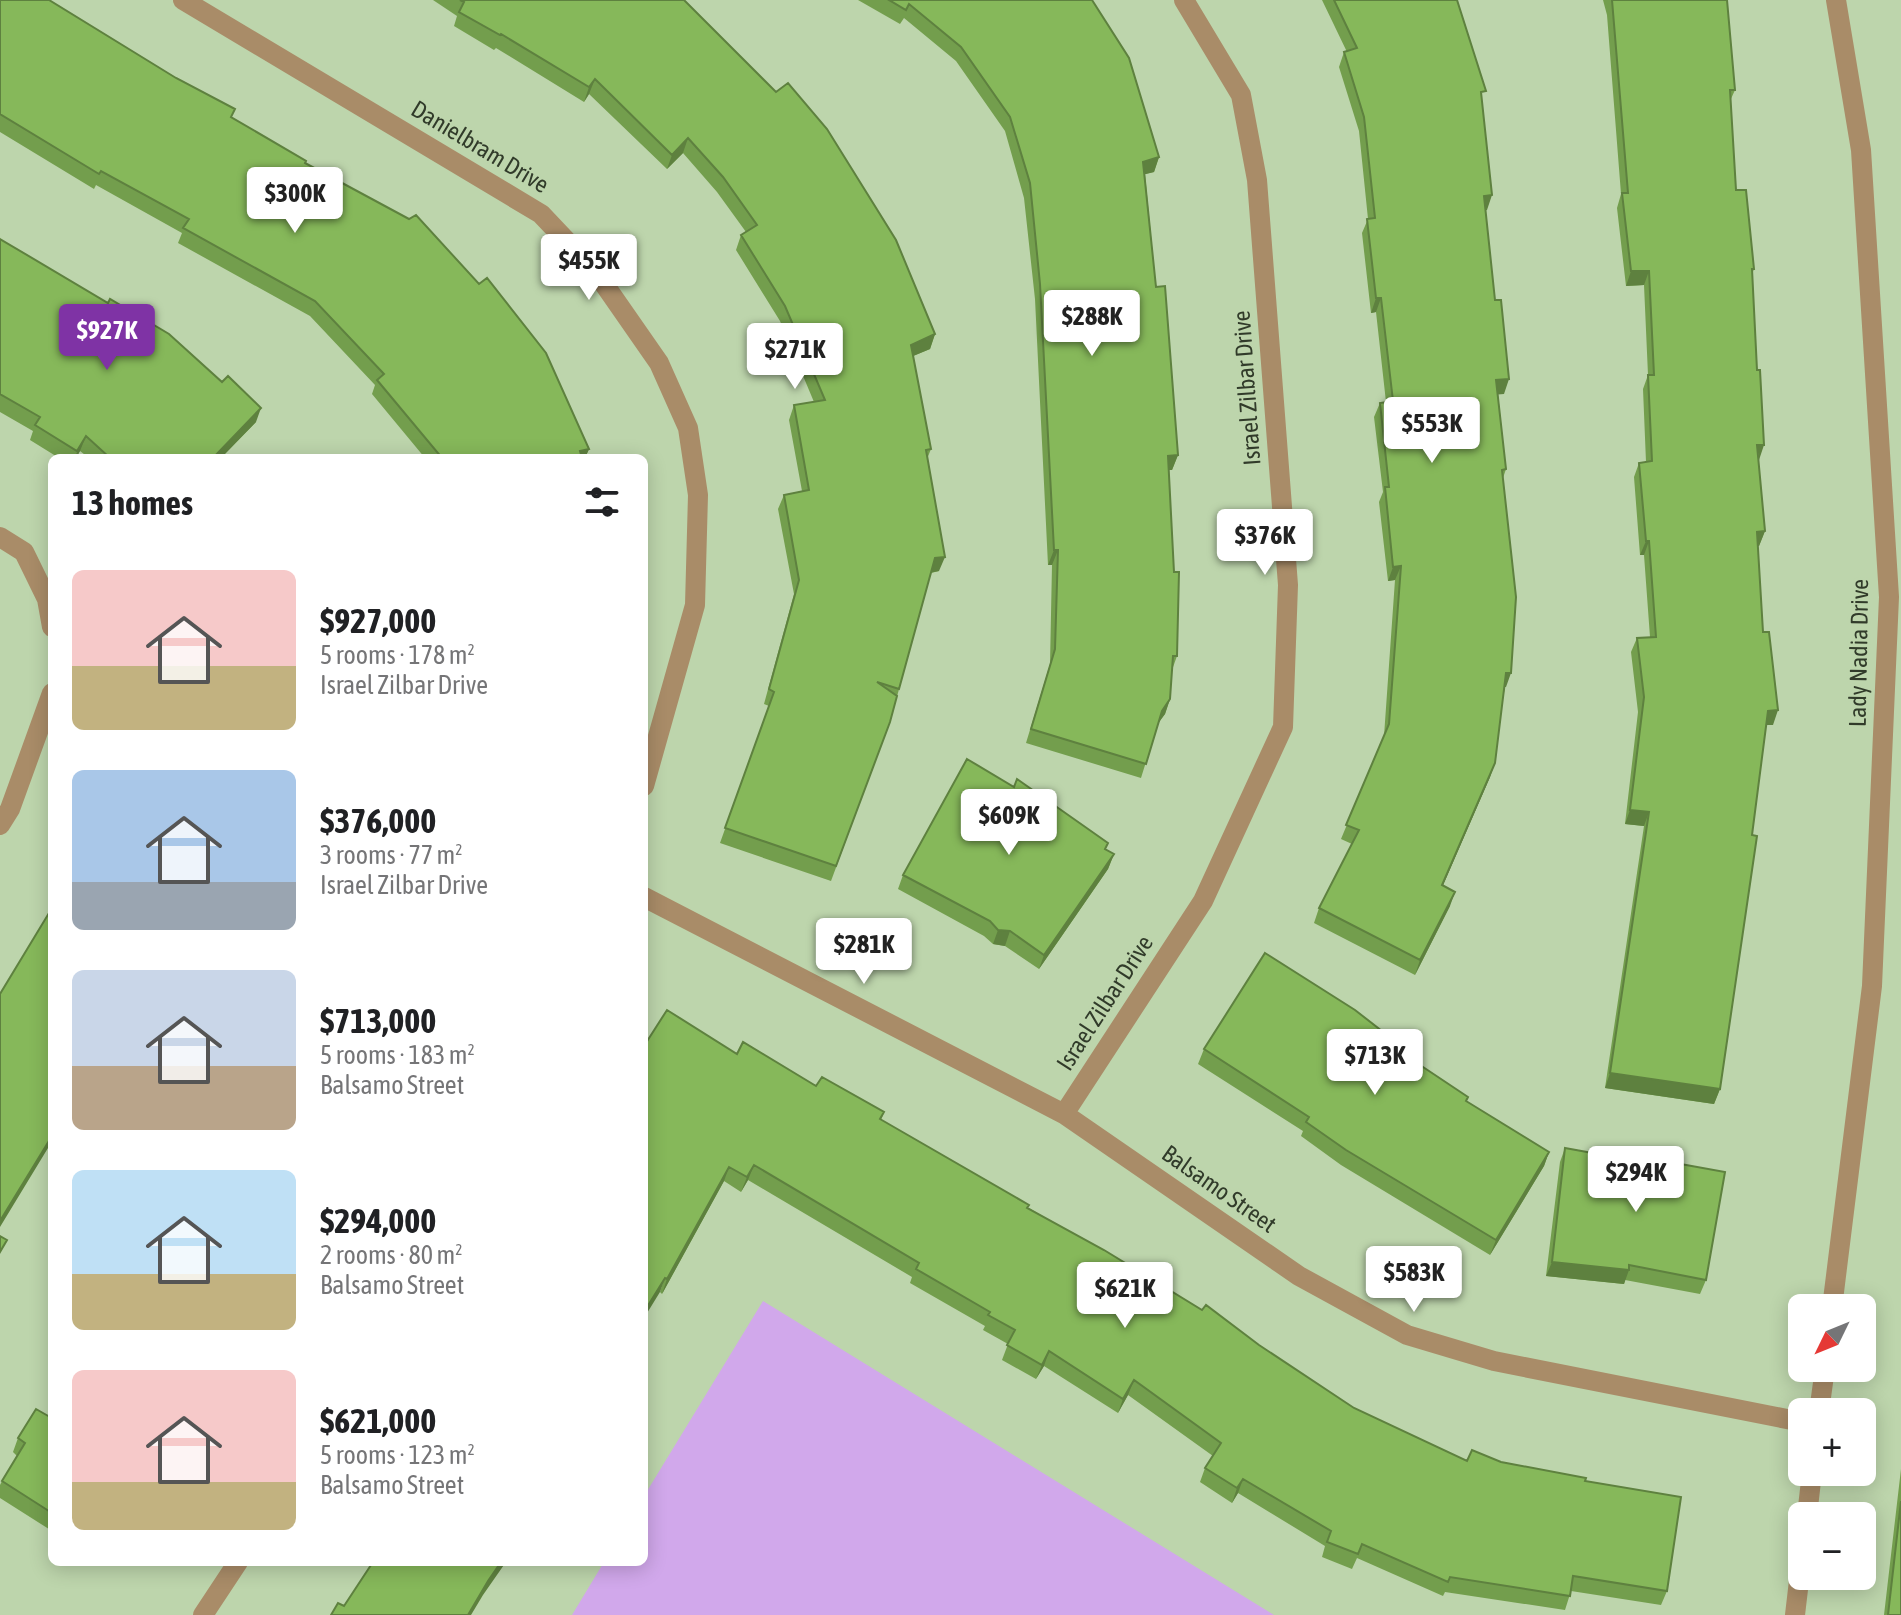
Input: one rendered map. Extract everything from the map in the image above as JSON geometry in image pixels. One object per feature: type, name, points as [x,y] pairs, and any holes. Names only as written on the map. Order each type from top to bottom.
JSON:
[{"type":"street","name":"Danielbram Drive","points":[[183,0],[541,214],[595,271],[659,363],[688,428],[698,495],[695,605],[648,772]]},
{"type":"street","name":"Israel Zilbar Drive","points":[[1064,1114],[1203,901],[1283,727],[1288,585],[1257,180],[1241,95],[1184,0]]},
{"type":"street","name":"Lady Nadia Drive","points":[[1834,1294],[1872,986],[1889,597],[1861,150],[1836,0]]},
{"type":"street","points":[[0,537],[24,552],[48,605]]},
{"type":"street","points":[[0,825],[10,809],[48,704]]},
{"type":"street","name":"Balsamo Street","points":[[648,899],[1064,1114],[1299,1276],[1407,1335],[1494,1361],[1788,1419]]},
{"type":"street","points":[[203,1615],[235,1566]]},
{"type":"street","points":[[1795,1615],[1798,1590]]},
{"type":"shaded area","points":[[763,1301],[1274,1615],[572,1615],[602,1566],[648,1566],[648,1489]]},
{"type":"building","points":[[0,0],[49,0],[176,78],[235,109],[231,117],[305,163],[409,219],[416,215],[479,284],[487,278],[546,353],[589,449],[580,451],[581,454],[439,454],[377,380],[384,374],[315,301],[183,228],[189,219],[101,171],[99,174],[0,114]]},
{"type":"building","points":[[460,0],[684,0],[776,92],[788,83],[827,129],[896,240],[935,334],[911,345],[931,449],[926,450],[945,557],[935,558],[899,689],[877,682],[897,696],[836,866],[725,828],[774,692],[769,689],[799,580],[784,495],[809,490],[794,405],[825,400],[785,306],[741,235],[757,225],[723,177],[688,138],[672,155],[595,79],[589,87],[459,12],[464,2]]},
{"type":"building","points":[[889,0],[1092,0],[1129,58],[1159,157],[1143,162],[1156,287],[1165,286],[1178,455],[1168,456],[1174,572],[1179,572],[1177,656],[1173,656],[1170,699],[1162,711],[1146,764],[1031,729],[1055,649],[1058,550],[1054,550],[1040,284],[1030,183],[1010,117],[961,47],[909,4],[906,10]]},
{"type":"building","points":[[1334,0],[1457,0],[1486,91],[1481,92],[1492,195],[1484,196],[1495,300],[1501,300],[1509,379],[1496,380],[1516,597],[1511,673],[1506,673],[1495,763],[1442,885],[1455,892],[1420,960],[1319,908],[1359,830],[1346,825],[1389,724],[1401,566],[1393,567],[1385,487],[1389,487],[1380,403],[1393,401],[1381,298],[1376,298],[1367,219],[1375,218],[1364,117],[1344,52],[1357,48]]},
{"type":"building","points":[[1612,0],[1727,0],[1735,90],[1730,90],[1736,190],[1746,190],[1754,269],[1757,370],[1760,370],[1764,445],[1757,445],[1765,531],[1757,532],[1763,632],[1769,632],[1778,710],[1768,711],[1752,835],[1757,836],[1720,1089],[1610,1073],[1649,812],[1630,810],[1644,697],[1637,638],[1656,637],[1639,463],[1652,461],[1648,375],[1654,375],[1649,271],[1631,271],[1622,193],[1628,193]]},
{"type":"building","points":[[0,239],[108,303],[110,299],[169,334],[222,382],[228,376],[261,408],[217,454],[106,454],[86,436],[77,451],[35,425],[40,417],[0,394]]},
{"type":"building","points":[[967,759],[1014,787],[1017,779],[1108,843],[1105,849],[1114,854],[1044,955],[1010,931],[998,930],[990,921],[903,875]]},
{"type":"building","points":[[48,915],[48,1143],[0,1221],[0,994]]},
{"type":"building","points":[[1265,953],[1355,1010],[1396,1042],[1393,1047],[1468,1097],[1466,1101],[1549,1152],[1496,1240],[1346,1150],[1306,1122],[1309,1117],[1204,1049]]},
{"type":"building","points":[[667,1010],[737,1054],[743,1042],[816,1086],[822,1077],[884,1112],[880,1119],[1029,1205],[1027,1208],[1104,1250],[1202,1310],[1206,1305],[1259,1345],[1354,1408],[1467,1461],[1472,1450],[1501,1462],[1586,1478],[1585,1481],[1681,1497],[1667,1591],[1573,1576],[1570,1596],[1450,1577],[1448,1582],[1362,1544],[1358,1554],[1327,1542],[1331,1531],[1243,1479],[1237,1488],[1205,1468],[1221,1443],[1134,1380],[1123,1399],[1049,1351],[1042,1365],[1007,1345],[1015,1330],[988,1315],[990,1312],[916,1269],[919,1263],[754,1165],[747,1177],[729,1167],[667,1279],[648,1306],[648,1040]]},
{"type":"building","points":[[1565,1148],[1664,1166],[1664,1161],[1725,1172],[1706,1280],[1629,1265],[1629,1270],[1552,1262]]},
{"type":"building","points":[[0,1236],[7,1240],[0,1252]]},
{"type":"building","points":[[36,1409],[48,1416],[48,1510],[2,1481],[25,1443],[18,1438]]},
{"type":"building","points":[[1901,1501],[1901,1615],[1888,1615]]},
{"type":"building","points":[[370,1566],[498,1566],[468,1615],[331,1615],[338,1603],[344,1606]]}]
